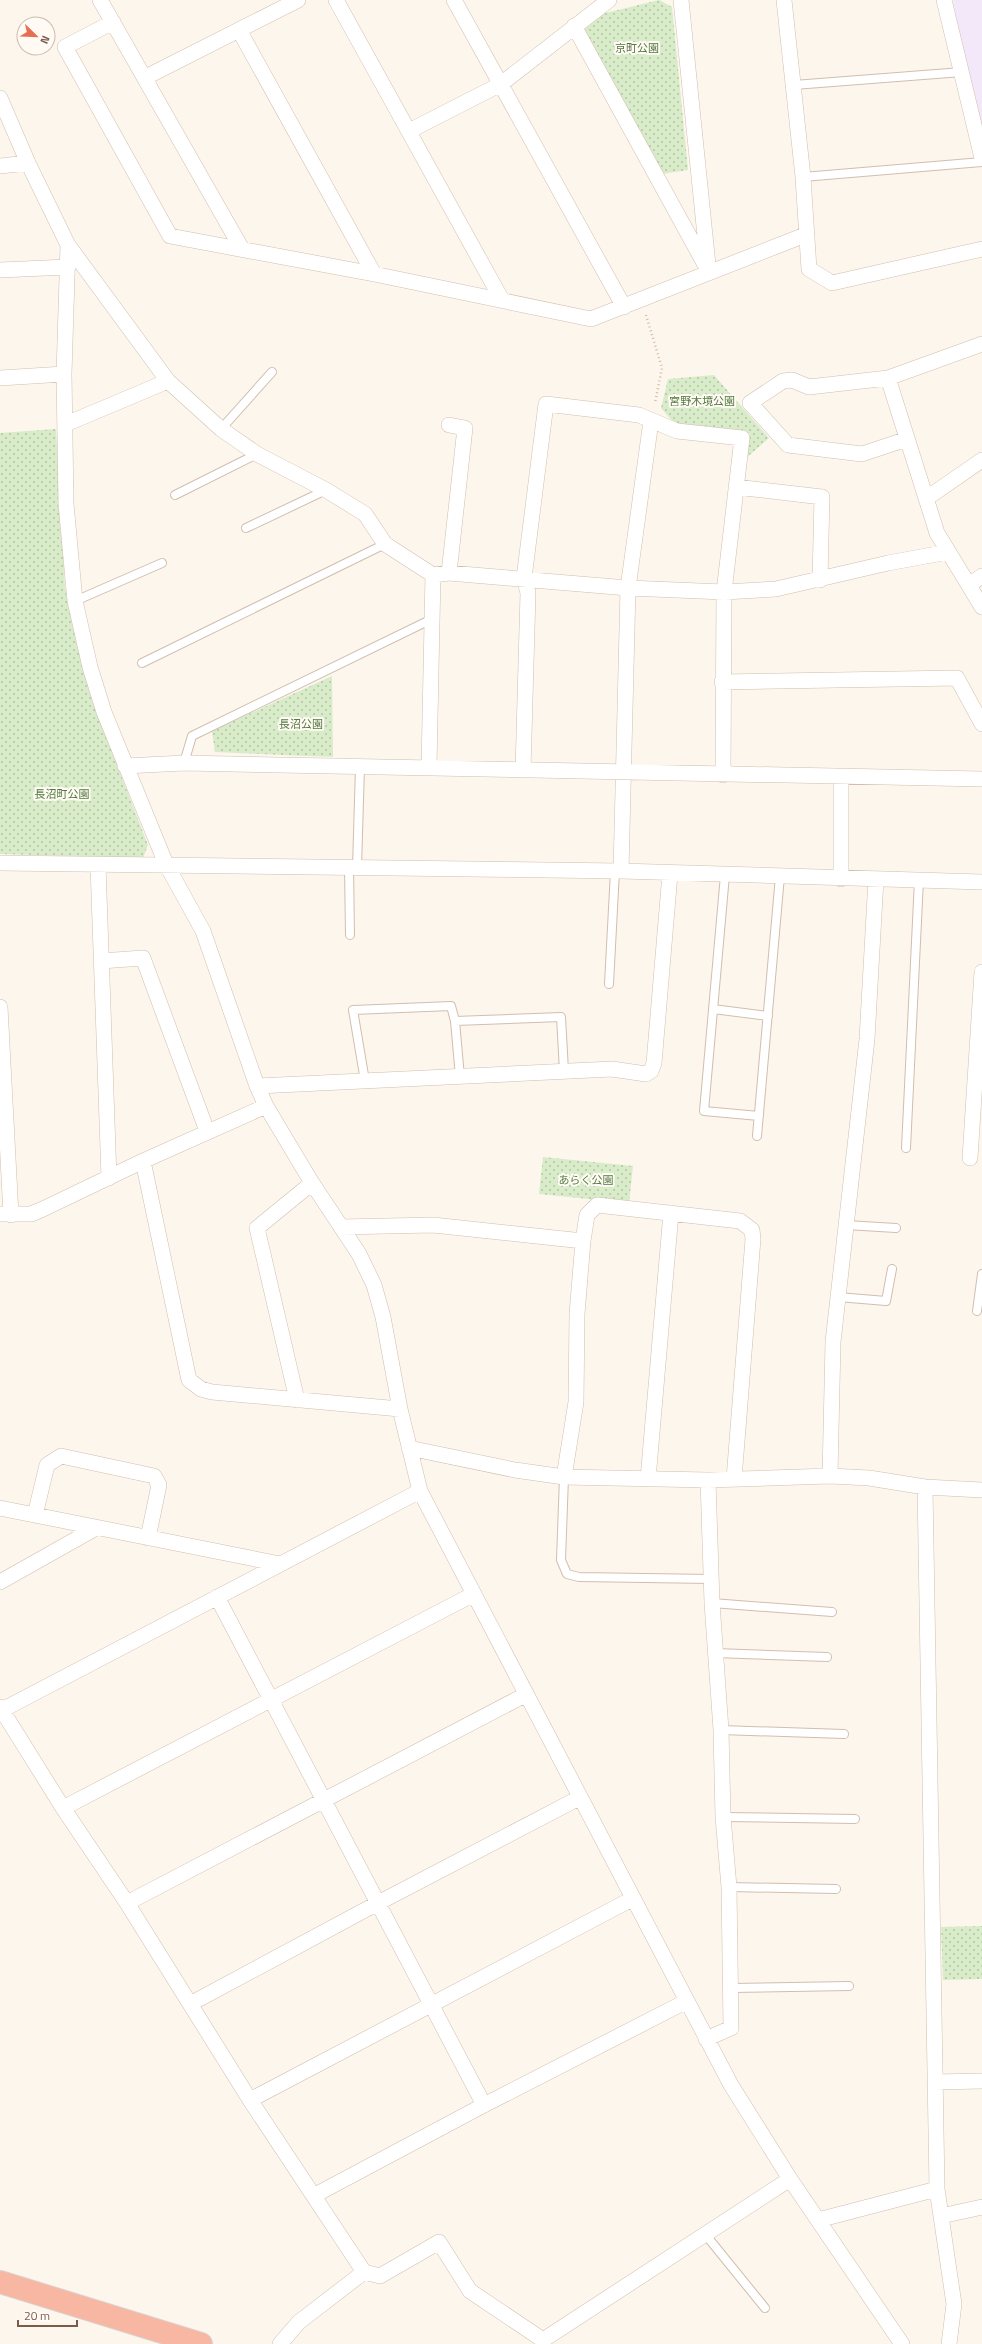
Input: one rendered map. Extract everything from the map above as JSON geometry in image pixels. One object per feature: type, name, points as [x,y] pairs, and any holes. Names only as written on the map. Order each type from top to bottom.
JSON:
[{"type":"highway","points":[[0,2282],[201,2344]]},
{"type":"street","points":[[100,0],[146,77],[242,250]]},
{"type":"street","points":[[146,77],[298,0]]},
{"type":"street","points":[[336,0],[502,300]]},
{"type":"street","points":[[454,0],[624,307]]},
{"type":"street","points":[[409,131],[501,84],[609,0]]},
{"type":"street","points":[[682,0],[709,272]]},
{"type":"street","points":[[784,0],[803,177],[805,235],[809,269],[832,283],[982,250]]},
{"type":"street","points":[[944,0],[982,158]]},
{"type":"street","points":[[113,22],[66,47],[170,236],[374,274],[591,319],[805,235]]},
{"type":"street","points":[[574,26],[709,272]]},
{"type":"street","points":[[239,30],[374,274]]},
{"type":"street","points":[[0,98],[28,163],[68,245],[168,381],[221,430],[257,454],[326,490],[366,514],[385,544],[433,575],[449,574],[524,578],[628,588],[724,592],[776,589],[888,563],[948,552]]},
{"type":"street","points":[[0,166],[28,163]]},
{"type":"street","points":[[68,245],[64,374],[66,424],[66,504],[75,601],[90,667],[125,766],[166,864],[203,931],[257,1086],[266,1106],[312,1183],[359,1254],[374,1285],[383,1317],[400,1409],[420,1491],[472,1594],[731,2085],[790,2179],[902,2344]]},
{"type":"street","points":[[0,270],[68,267]]},
{"type":"street","points":[[907,439],[862,454],[788,445],[750,404],[783,381],[792,380],[809,387],[888,378],[982,344]]},
{"type":"street","points":[[0,378],[64,374]]},
{"type":"street","points":[[888,378],[937,533],[982,607]]},
{"type":"street","points":[[66,424],[168,381]]},
{"type":"street","points":[[523,770],[528,593],[524,578],[546,404],[639,415],[677,431],[742,438],[724,592],[722,682],[723,775]]},
{"type":"street","points":[[618,871],[624,773],[628,588],[651,421]]},
{"type":"street","points":[[449,425],[465,428],[449,574]]},
{"type":"street","points":[[927,498],[982,460]]},
{"type":"street","points":[[736,487],[822,498],[820,580]]},
{"type":"street","points":[[429,767],[433,575]]},
{"type":"street","points":[[969,585],[982,576]]},
{"type":"street","points":[[722,682],[957,678],[982,724]]},
{"type":"street","points":[[125,766],[184,763],[429,767],[841,778],[982,779]]},
{"type":"street","points":[[841,778],[841,879]]},
{"type":"street","points":[[0,863],[618,871],[670,874],[982,882]]},
{"type":"street","points":[[98,865],[109,1178]]},
{"type":"street","points":[[257,1086],[612,1069],[646,1074],[651,1071],[654,1063],[670,874]]},
{"type":"street","points":[[830,1476],[833,1342],[867,1040],[876,879]]},
{"type":"street","points":[[101,961],[143,958],[207,1131]]},
{"type":"street","points":[[970,1158],[982,972]]},
{"type":"street","points":[[0,1007],[6,1214],[31,1214],[43,1210],[207,1131],[266,1106]]},
{"type":"street","points":[[143,1161],[189,1380],[201,1389],[212,1392],[400,1409]]},
{"type":"street","points":[[297,1400],[257,1228],[312,1183]]},
{"type":"street","points":[[564,1477],[576,1402],[577,1314],[583,1241],[587,1215],[597,1205],[740,1221],[752,1230],[753,1239],[734,1478]]},
{"type":"street","points":[[648,1479],[671,1213]]},
{"type":"street","points":[[341,1227],[433,1225],[583,1241]]},
{"type":"street","points":[[409,1448],[515,1470],[564,1477],[708,1480],[830,1476],[869,1478],[925,1487],[982,1490]]},
{"type":"street","points":[[35,1515],[47,1465],[61,1456],[154,1476],[159,1485],[148,1538]]},
{"type":"street","points":[[706,2039],[731,2028],[729,1887],[723,1817],[721,1730],[712,1603],[708,1480]]},
{"type":"street","points":[[925,1487],[937,2189],[954,2304],[949,2344]]},
{"type":"street","points":[[420,1491],[1,1708],[63,1808],[127,1903],[250,2100],[315,2195],[364,2272],[380,2276],[439,2242],[470,2291],[543,2340],[790,2179]]},
{"type":"street","points":[[0,1508],[280,1564]]},
{"type":"street","points":[[0,1582],[96,1528]]},
{"type":"street","points":[[63,1808],[472,1594]]},
{"type":"street","points":[[217,1597],[484,2105]]},
{"type":"street","points":[[127,1903],[525,1695]]},
{"type":"street","points":[[190,2004],[378,1903],[579,1798]]},
{"type":"street","points":[[250,2100],[632,1899]]},
{"type":"street","points":[[315,2195],[484,2105],[687,2001]]},
{"type":"street","points":[[935,2082],[982,2082]]},
{"type":"street","points":[[818,2220],[937,2189]]},
{"type":"street","points":[[941,2216],[982,2207]]},
{"type":"street","points":[[280,2344],[299,2322],[364,2272]]},
{"type":"lane","points":[[794,85],[962,72]]},
{"type":"lane","points":[[803,177],[982,162]]},
{"type":"lane","points":[[221,430],[272,372]]},
{"type":"lane","points":[[175,495],[257,454]]},
{"type":"lane","points":[[246,528],[326,490]]},
{"type":"lane","points":[[142,663],[385,544]]},
{"type":"lane","points":[[75,601],[162,563]]},
{"type":"lane","points":[[184,763],[192,736],[432,619]]},
{"type":"lane","points":[[350,934],[360,767]]},
{"type":"lane","points":[[609,984],[618,871]]},
{"type":"lane","points":[[725,875],[704,1111],[759,1116]]},
{"type":"lane","points":[[757,1136],[780,876]]},
{"type":"lane","points":[[906,1148],[919,880]]},
{"type":"lane","points":[[365,1081],[353,1010],[451,1006],[455,1021],[460,1077]]},
{"type":"lane","points":[[713,1009],[768,1016]]},
{"type":"lane","points":[[455,1021],[561,1017],[564,1071]]},
{"type":"lane","points":[[846,1225],[896,1228]]},
{"type":"lane","points":[[838,1297],[886,1301],[892,1269]]},
{"type":"lane","points":[[977,1311],[982,1274]]},
{"type":"lane","points":[[564,1477],[561,1560],[567,1574],[579,1577],[711,1579]]},
{"type":"lane","points":[[712,1603],[832,1612]]},
{"type":"lane","points":[[716,1653],[828,1657]]},
{"type":"lane","points":[[721,1730],[844,1734]]},
{"type":"lane","points":[[723,1817],[855,1819]]},
{"type":"lane","points":[[729,1887],[836,1889]]},
{"type":"lane","points":[[731,1988],[849,1986]]},
{"type":"lane","points":[[705,2234],[765,2308]]},
{"type":"path","points":[[641,300],[662,368],[651,421]]},
{"type":"shaded area","points":[[953,0],[982,0],[982,141],[978,132]]},
{"type":"green space","name":"京町公園","points":[[659,0],[672,7],[688,170],[662,174],[581,30],[585,18]]},
{"type":"green space","name":"宮野木境公園","points":[[714,375],[769,438],[745,459],[750,434],[674,423],[661,408],[668,379]]},
{"type":"green space","name":"長沼町公園","points":[[56,429],[65,587],[90,695],[148,845],[143,858],[0,854],[0,433]]},
{"type":"green space","name":"長沼公園","points":[[332,676],[333,757],[215,752],[212,731]]},
{"type":"green space","name":"あらく公園","points":[[543,1157],[633,1166],[629,1203],[539,1194]]},
{"type":"green space","points":[[982,1926],[982,1979],[943,1980],[941,1927]]}]
